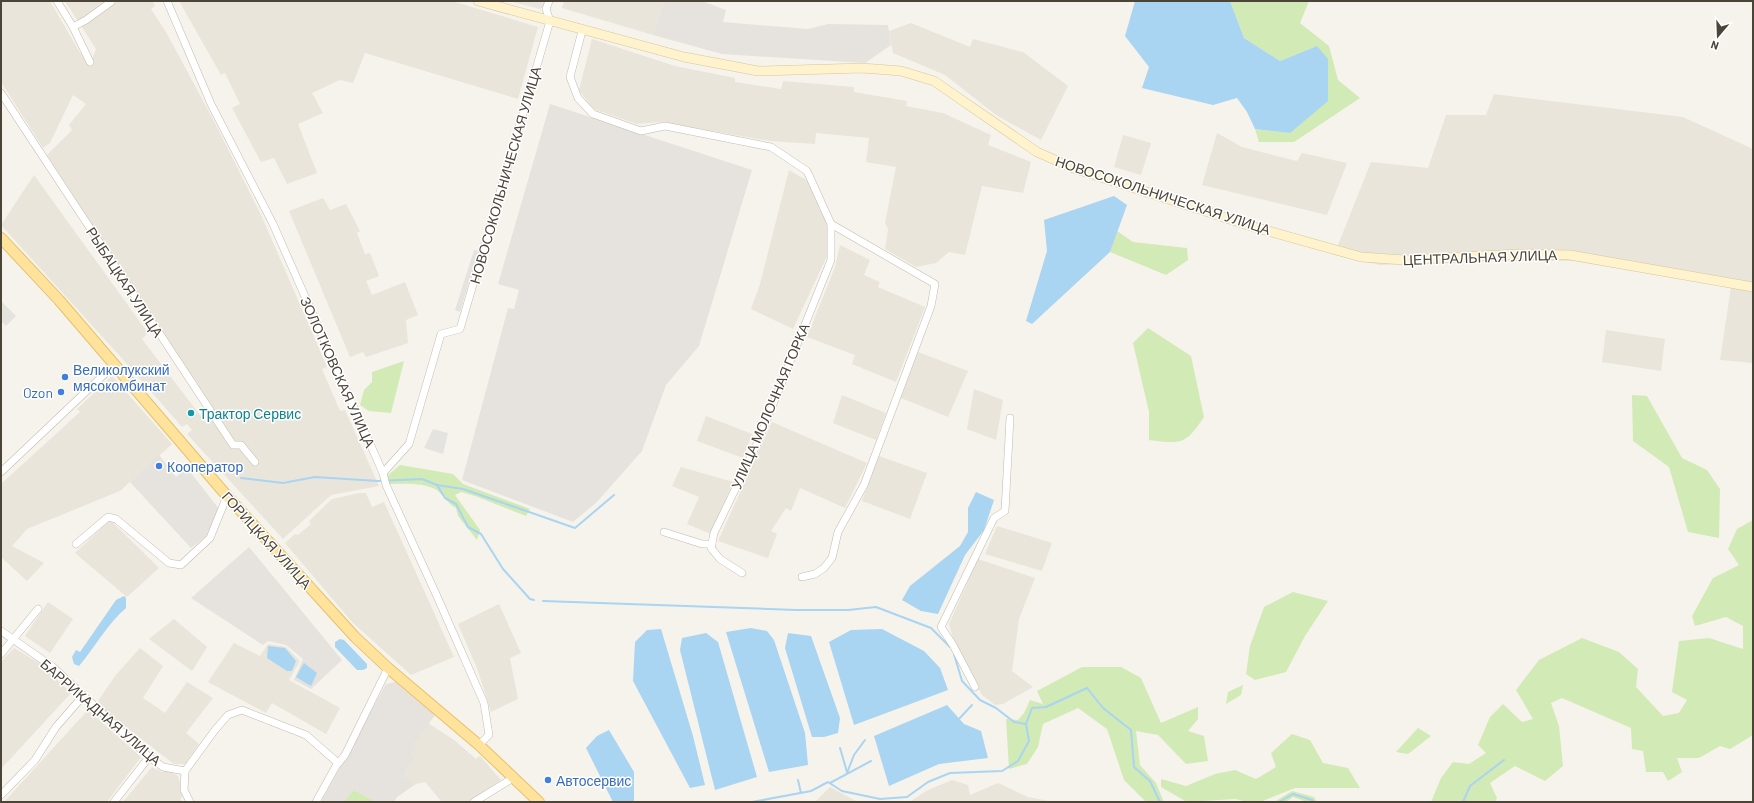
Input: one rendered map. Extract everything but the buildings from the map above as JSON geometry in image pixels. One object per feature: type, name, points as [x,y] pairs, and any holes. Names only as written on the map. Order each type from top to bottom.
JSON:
[{"type":"main road","name":"НОВОСОКОЛЬНИЧЕСКАЯ УЛИЦА","points":[[478,1],[684,57],[758,71],[862,68],[901,71],[934,81],[1037,152],[1073,168],[1228,219],[1325,247]]},
{"type":"main road","name":"ГОРИЦКАЯ УЛИЦА","points":[[1,238],[59,300],[227,496],[354,637],[388,668],[479,745],[539,802]]},
{"type":"main road","name":"ЦЕНТРАЛЬНАЯ УЛИЦА","points":[[1325,247],[1361,257],[1404,260],[1520,254],[1570,255],[1753,287]]},
{"type":"street","points":[[57,1],[73,27],[90,62]]},
{"type":"street","name":"ЗОЛОТКОВСКАЯ УЛИЦА","points":[[167,1],[211,104],[273,224],[386,484],[484,703],[489,735],[479,745]]},
{"type":"street","points":[[549,1],[546,10],[550,21]]},
{"type":"street","points":[[73,27],[86,20],[111,2]]},
{"type":"street","name":"НОВОСОКОЛЬНИЧЕСКАЯ УЛИЦА","points":[[383,475],[409,444],[441,334],[460,329],[550,21]]},
{"type":"street","points":[[582,30],[570,77],[578,98],[593,114],[641,131],[664,126],[771,147],[807,171],[831,224],[936,284],[931,306],[864,485],[838,532],[832,558],[824,568],[816,574],[802,577]]},
{"type":"street","name":"РЫБАЦКАЯ УЛИЦА","points":[[1,93],[233,445],[241,445],[255,462]]},
{"type":"street","name":"УЛИЦА МОЛОЧНАЯ ГОРКА","points":[[712,544],[714,534],[757,444],[831,260],[831,224]]},
{"type":"street","points":[[1,472],[114,365]]},
{"type":"street","points":[[975,687],[953,645],[941,627],[994,518],[1005,511],[1010,418]]},
{"type":"street","points":[[76,544],[108,517],[116,519],[169,563],[181,565],[210,538],[227,496]]},
{"type":"street","points":[[664,532],[702,544],[712,544],[711,548],[720,560],[742,573]]},
{"type":"street","points":[[1,654],[38,609]]},
{"type":"street","name":"БАРРИКАДНАЯ УЛИЦА","points":[[1,631],[53,667],[149,757],[163,766],[185,771]]},
{"type":"street","points":[[316,802],[338,763],[345,755],[388,668]]},
{"type":"street","points":[[1,795],[35,760],[56,727],[83,696]]},
{"type":"street","points":[[190,802],[184,790],[185,771],[228,715],[242,710],[306,735],[338,763]]},
{"type":"street","points":[[114,802],[149,757]]},
{"type":"street","points":[[474,802],[513,778]]},
{"type":"shaded area","points":[[1,1],[50,1],[79,51],[90,66],[96,49],[65,1],[153,1],[155,6],[151,9],[166,32],[214,121],[262,217],[327,367],[322,369],[340,411],[345,410],[379,486],[331,495],[283,539],[187,434],[192,430],[187,424],[182,427],[1,225],[34,175],[148,333],[142,339],[206,423],[216,418],[47,155],[72,130],[69,125],[86,104],[73,95],[50,143],[43,148],[1,82]]},
{"type":"shaded area","points":[[179,1],[452,1],[538,27],[518,99],[365,53],[353,83],[340,80],[312,93],[323,113],[298,124],[317,173],[287,184],[274,158],[261,162],[232,108],[240,104],[225,73],[221,75]]},
{"type":"shaded area","points":[[509,1],[546,1],[544,6],[540,9]]},
{"type":"shaded area","points":[[564,1],[664,1],[653,35],[562,8]]},
{"type":"shaded area","points":[[664,1],[702,1],[726,10],[723,22],[808,29],[828,24],[888,25],[891,45],[865,63],[722,54],[653,35]]},
{"type":"shaded area","points":[[911,23],[970,47],[973,39],[1023,52],[1068,86],[1041,140],[996,115],[945,75],[893,53],[889,31]]},
{"type":"shaded area","points":[[592,39],[675,66],[735,78],[735,82],[781,89],[783,81],[854,87],[854,92],[907,101],[906,106],[943,113],[991,135],[988,145],[1031,162],[1023,193],[982,186],[965,255],[949,252],[936,263],[916,267],[885,249],[888,229],[885,223],[896,167],[866,162],[869,138],[816,133],[815,144],[770,141],[661,122],[637,124],[593,109],[579,90]]},
{"type":"shaded area","points":[[1494,94],[1683,117],[1753,149],[1753,363],[1720,360],[1731,287],[1573,261],[1489,261],[1380,265],[1334,255],[1371,162],[1428,168],[1446,115],[1486,115]]},
{"type":"shaded area","points":[[550,104],[752,170],[699,346],[666,385],[642,451],[596,503],[573,522],[462,480],[508,308],[514,309],[519,290],[498,284]]},
{"type":"shaded area","points":[[1217,133],[1242,147],[1297,161],[1302,153],[1347,163],[1327,215],[1202,185]]},
{"type":"shaded area","points":[[1123,135],[1151,143],[1141,175],[1114,167]]},
{"type":"shaded area","points":[[789,170],[808,181],[829,227],[829,252],[793,329],[751,309],[760,284]]},
{"type":"shaded area","points":[[323,198],[330,210],[346,204],[360,231],[357,233],[365,254],[370,253],[379,276],[366,281],[372,295],[405,282],[418,315],[406,320],[408,343],[366,357],[363,352],[350,357],[289,211]]},
{"type":"shaded area","points":[[840,245],[870,260],[864,275],[880,282],[878,287],[925,307],[896,382],[852,364],[855,355],[807,337],[835,267]]},
{"type":"shaded area","points":[[474,250],[478,251],[460,312],[455,310]]},
{"type":"shaded area","points":[[1,301],[16,316],[6,326],[1,321]]},
{"type":"shaded area","points":[[1606,330],[1665,339],[1661,371],[1602,362]]},
{"type":"shaded area","points":[[918,352],[968,371],[948,417],[901,398]]},
{"type":"shaded area","points":[[112,376],[172,444],[120,491],[27,529],[12,546],[44,563],[27,581],[1,557],[1,484],[80,412],[77,409]]},
{"type":"shaded area","points":[[974,389],[1003,400],[996,440],[967,429]]},
{"type":"shaded area","points":[[842,395],[886,413],[876,440],[833,423]]},
{"type":"shaded area","points":[[706,416],[752,434],[743,458],[697,441]]},
{"type":"shaded area","points":[[772,422],[867,463],[845,508],[800,488],[791,511],[786,508],[771,531],[777,534],[768,558],[718,541]]},
{"type":"shaded area","points":[[433,429],[448,433],[443,454],[424,448]]},
{"type":"shaded area","points":[[159,455],[176,477],[187,468],[219,509],[206,536],[191,548],[130,482]]},
{"type":"shaded area","points":[[879,456],[927,473],[910,519],[862,501]]},
{"type":"shaded area","points":[[681,467],[733,482],[711,534],[687,524],[699,497],[672,486]]},
{"type":"shaded area","points":[[359,493],[366,493],[372,507],[384,502],[454,657],[411,675],[353,623],[285,543],[295,534],[298,535],[311,524],[309,521],[332,499]]},
{"type":"shaded area","points":[[110,520],[159,568],[127,597],[75,553]]},
{"type":"shaded area","points":[[997,526],[1052,543],[1042,571],[985,554]]},
{"type":"shaded area","points":[[249,547],[342,660],[311,689],[294,680],[303,659],[286,645],[268,641],[263,645],[191,598]]},
{"type":"shaded area","points":[[978,559],[1035,578],[1019,619],[1012,671],[1033,687],[1003,704],[995,705],[982,695],[953,638],[949,624]]},
{"type":"shaded area","points":[[48,602],[73,619],[50,653],[25,636]]},
{"type":"shaded area","points":[[499,604],[521,653],[510,658],[518,699],[491,712],[477,668],[458,624]]},
{"type":"shaded area","points":[[174,619],[207,647],[192,671],[149,639]]},
{"type":"shaded area","points":[[234,643],[260,656],[268,644],[286,647],[300,661],[289,680],[340,708],[326,734],[272,703],[266,713],[208,682]]},
{"type":"shaded area","points":[[14,648],[41,664],[71,693],[1,769],[1,662]]},
{"type":"shaded area","points":[[140,648],[163,666],[143,698],[165,713],[187,682],[213,698],[186,733],[199,744],[185,764],[174,764],[96,704],[115,676]]},
{"type":"shaded area","points":[[395,682],[435,715],[414,744],[417,747],[411,754],[415,757],[404,775],[416,784],[397,797],[394,802],[376,802],[354,790],[343,802],[321,802],[386,684]]},
{"type":"shaded area","points":[[88,710],[141,757],[107,802],[4,802]]},
{"type":"shaded area","points":[[428,723],[454,740],[476,759],[480,756],[501,780],[468,802],[442,802],[425,782],[416,784],[404,775],[415,757],[411,754],[414,744]]},
{"type":"shaded area","points":[[152,767],[162,772],[168,770],[178,776],[183,795],[180,799],[182,802],[123,802]]},
{"type":"shaded area","points":[[952,780],[968,785],[970,795],[998,783],[1028,797],[1054,802],[909,802],[928,790]]},
{"type":"shaded area","points":[[830,787],[858,802],[815,802]]},
{"type":"green space","points":[[1230,1],[1309,1],[1300,23],[1329,46],[1338,80],[1360,98],[1294,142],[1259,142],[1255,129],[1290,133],[1317,46],[1280,61],[1244,38]]},
{"type":"green space","points":[[1117,231],[1133,242],[1187,248],[1188,260],[1166,275],[1110,252]]},
{"type":"green space","points":[[1148,328],[1191,356],[1204,417],[1187,438],[1176,442],[1149,440],[1149,412],[1133,343]]},
{"type":"green space","points":[[404,361],[391,413],[369,411],[360,405],[364,390],[372,382],[372,372]]},
{"type":"green space","points":[[1632,395],[1647,396],[1682,458],[1707,470],[1720,489],[1719,538],[1688,532],[1669,467],[1633,441]]},
{"type":"green space","points":[[400,465],[453,474],[463,484],[530,509],[526,516],[475,496],[461,492],[455,495],[480,530],[477,540],[458,516],[456,508],[438,491],[421,485],[389,484],[387,476]]},
{"type":"green space","points":[[1753,520],[1753,735],[1730,749],[1720,746],[1699,758],[1677,758],[1682,772],[1668,781],[1663,772],[1646,772],[1643,751],[1632,749],[1631,728],[1562,698],[1551,703],[1559,726],[1563,766],[1545,781],[1515,766],[1490,783],[1497,798],[1495,802],[1431,802],[1441,778],[1453,762],[1469,764],[1486,753],[1478,745],[1490,717],[1503,704],[1522,722],[1533,719],[1516,690],[1539,660],[1582,638],[1619,652],[1638,669],[1636,687],[1663,716],[1679,713],[1687,700],[1672,692],[1679,641],[1709,638],[1743,649],[1743,626],[1726,617],[1695,626],[1692,616],[1713,578],[1739,565],[1728,549],[1737,529]]},
{"type":"green space","points":[[1293,592],[1328,601],[1305,636],[1286,672],[1255,680],[1246,674],[1250,646],[1264,607]]},
{"type":"green space","points":[[1082,667],[1121,667],[1141,678],[1161,723],[1198,707],[1198,719],[1188,731],[1204,736],[1208,761],[1186,764],[1158,735],[1136,731],[1140,765],[1156,783],[1164,802],[1146,802],[1124,780],[1107,729],[1078,708],[1043,724],[1038,747],[1027,764],[1009,769],[1006,719],[1018,720],[1024,713],[1030,700],[1043,704],[1037,691]]},
{"type":"green space","points":[[1243,685],[1241,695],[1226,704],[1228,692]]},
{"type":"green space","points":[[1418,728],[1431,736],[1408,754],[1396,752]]},
{"type":"green space","points":[[1292,734],[1310,740],[1323,763],[1348,768],[1360,788],[1295,788],[1260,802],[1248,802],[1235,799],[1187,802],[1161,787],[1161,779],[1186,786],[1215,774],[1235,770],[1256,779],[1276,767],[1271,753]]},
{"type":"green space","points":[[354,790],[376,802],[343,802]]},
{"type":"green space","points":[[1292,791],[1314,797],[1317,802],[1307,802],[1293,797],[1286,802],[1274,802]]},
{"type":"water","points":[[1135,1],[1230,1],[1244,38],[1280,61],[1317,46],[1328,59],[1328,101],[1290,133],[1255,129],[1247,112],[1237,98],[1213,105],[1142,88],[1149,67],[1125,36]]},
{"type":"water","points":[[1114,196],[1127,205],[1110,252],[1032,324],[1026,321],[1047,251],[1044,220]]},
{"type":"water","points":[[976,492],[994,500],[984,530],[965,555],[938,614],[921,611],[902,600],[910,586],[960,546],[968,532],[968,508]]},
{"type":"water","points":[[124,596],[126,598],[126,608],[107,628],[79,666],[74,664],[72,657],[76,650],[80,652],[116,600]]},
{"type":"water","points":[[751,628],[767,631],[774,640],[805,733],[808,765],[769,772],[726,632]]},
{"type":"water","points":[[661,629],[693,736],[705,785],[690,788],[633,681],[635,642],[647,630]]},
{"type":"water","points":[[882,629],[924,651],[940,668],[948,690],[854,725],[829,642],[851,630]]},
{"type":"water","points":[[706,633],[718,642],[757,777],[715,790],[680,650],[682,638]]},
{"type":"water","points":[[788,633],[811,636],[840,718],[838,733],[824,737],[812,737],[785,648]]},
{"type":"water","points":[[340,639],[344,640],[367,664],[367,668],[357,670],[335,647],[335,642]]},
{"type":"water","points":[[268,646],[285,648],[296,661],[292,671],[287,671],[267,658]]},
{"type":"water","points":[[304,663],[317,673],[311,686],[296,677]]},
{"type":"water","points":[[947,705],[964,724],[981,731],[988,758],[939,764],[889,786],[874,736]]},
{"type":"water","points":[[609,730],[634,772],[634,802],[613,802],[586,748],[597,736]]},
{"type":"waterway","points":[[241,478],[283,483],[315,477],[378,481],[422,479],[437,485],[445,498],[456,504],[468,527],[481,534],[503,569],[530,599],[534,600]]},
{"type":"waterway","points":[[437,485],[463,489],[575,528],[614,495]]},
{"type":"waterway","points":[[543,601],[796,610],[848,610],[876,607],[931,628],[950,647]]},
{"type":"waterway","points":[[954,654],[962,681],[980,700],[996,708],[1014,722],[1026,724]]},
{"type":"waterway","points":[[752,802],[811,791],[828,782],[842,791],[880,799],[907,797],[928,782],[950,773],[1002,771],[1018,761],[1029,741],[1026,724],[1032,708],[1046,707],[1087,688],[1103,708],[1131,730],[1134,767],[1150,781],[1160,802]]},
{"type":"waterway","points":[[958,720],[972,705]]},
{"type":"waterway","points":[[847,773],[854,755],[865,740]]},
{"type":"waterway","points":[[840,748],[847,772]]},
{"type":"waterway","points":[[1463,802],[1470,786],[1504,760]]},
{"type":"waterway","points":[[830,783],[871,761]]},
{"type":"waterway","points":[[798,780],[801,793]]},
{"type":"waterway","points":[[1279,802],[1293,794],[1312,800],[1313,802]]},
{"type":"place","name":"Великолукский мясокомбинат","points":[[65,377]]},
{"type":"place","name":"Ozon","points":[[61,392]]},
{"type":"place","name":"Трактор Сервис","points":[[191,413]]},
{"type":"place","name":"Кооператор","points":[[159,466]]},
{"type":"place","name":"Автосервис","points":[[548,780]]}]
